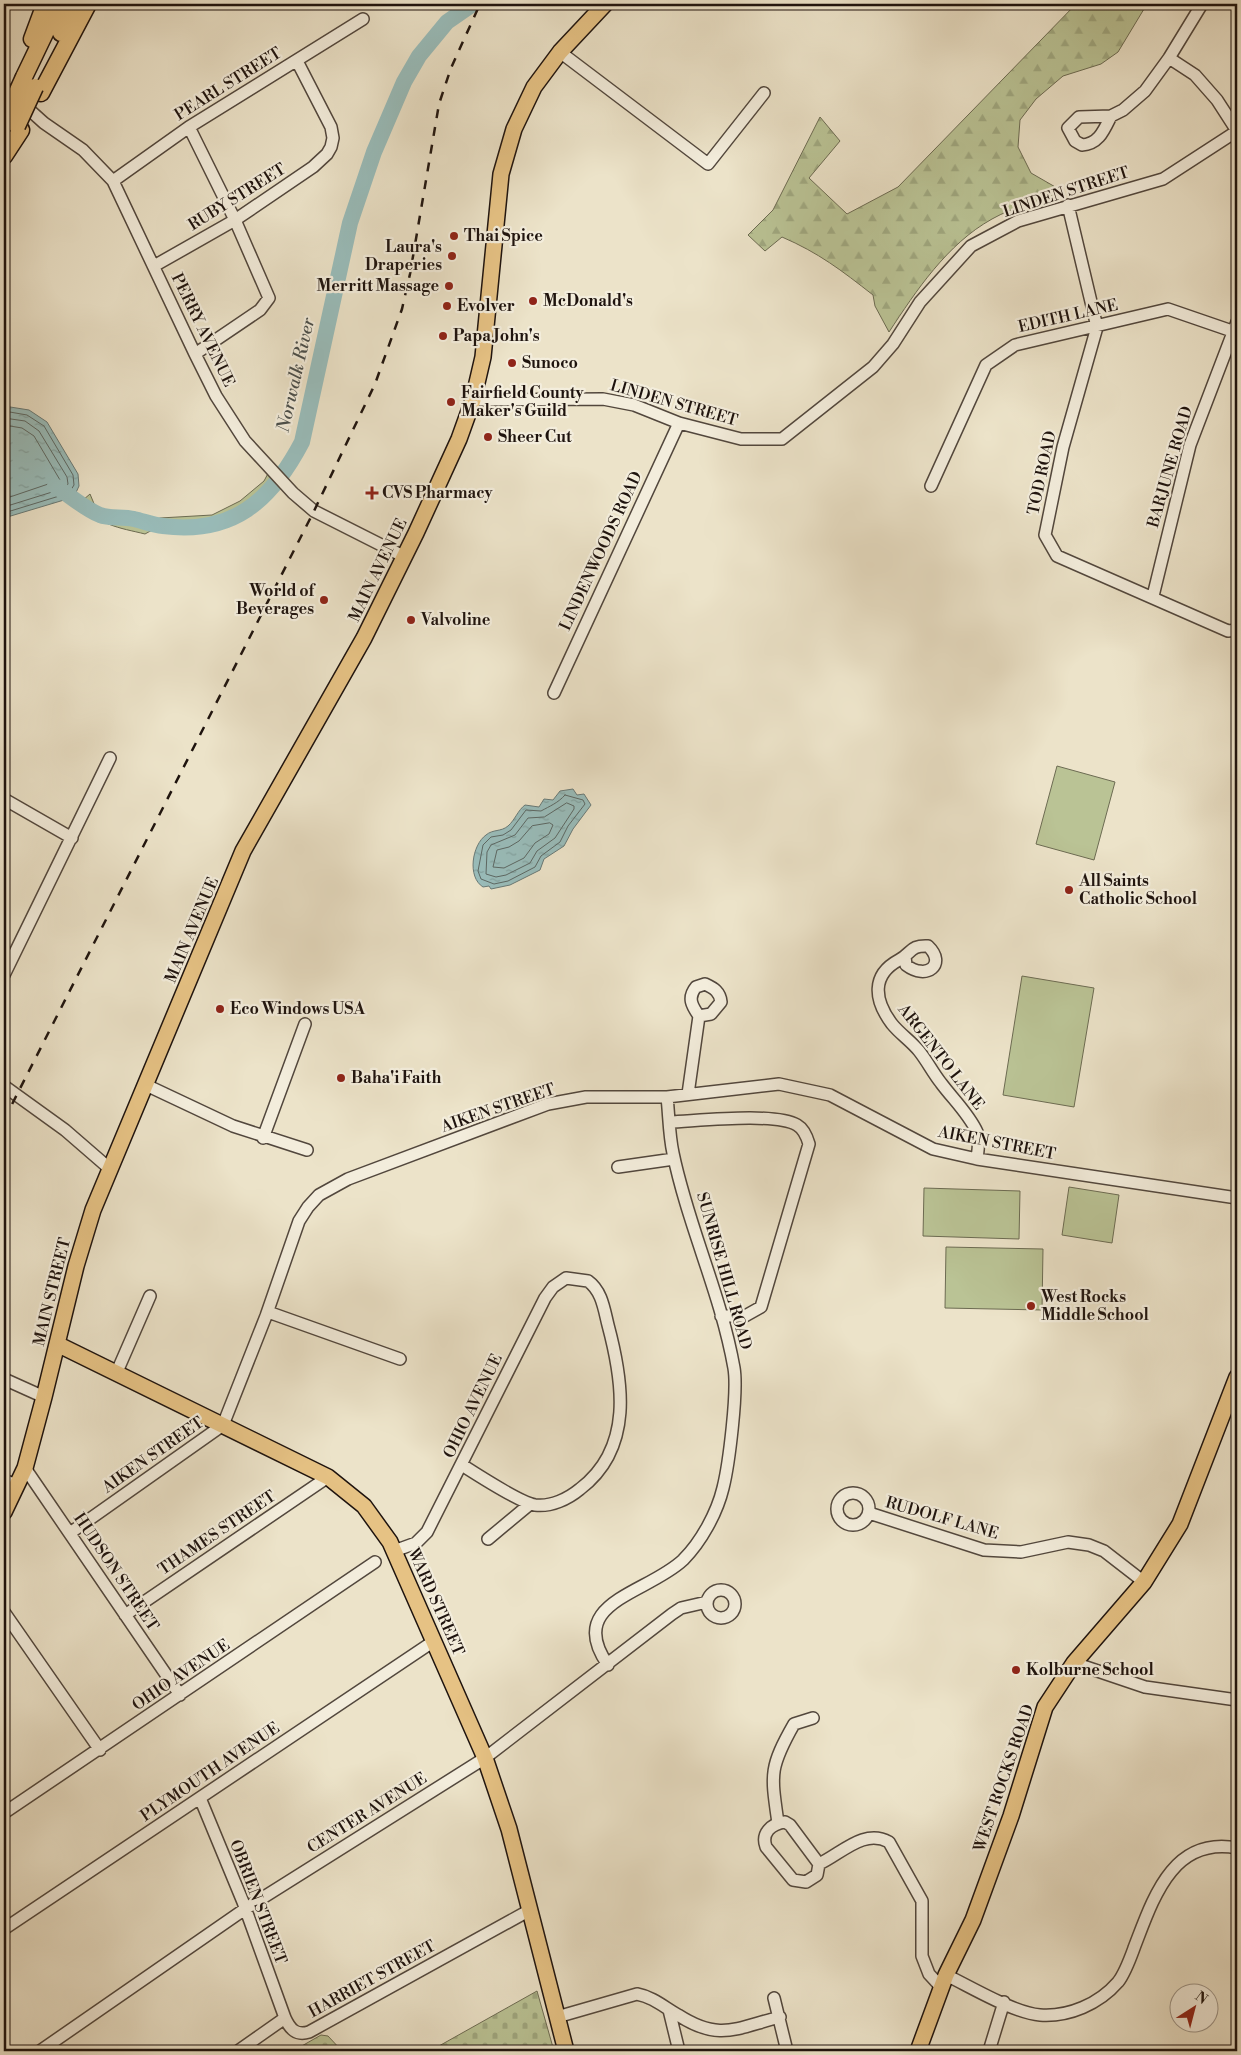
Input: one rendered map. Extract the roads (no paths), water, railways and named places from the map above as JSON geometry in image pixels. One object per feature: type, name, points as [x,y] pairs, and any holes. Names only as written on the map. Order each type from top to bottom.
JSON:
[{"type":"highway","points":[[30,82],[45,4]]},
{"type":"highway","points":[[10,120],[30,82],[59,4]]},
{"type":"highway","points":[[4,155],[10,120],[74,4]]},
{"type":"highway","points":[[30,82],[88,4]]},
{"type":"main road","name":"MAIN AVENUE","points":[[146,1085],[243,852],[364,638],[405,557],[459,439],[473,400],[483,357],[501,174],[514,128],[534,87],[560,52],[605,4]]},
{"type":"main road","name":"MAIN STREET","points":[[4,1512],[10,1482],[24,1468],[44,1397],[80,1251],[110,1169],[146,1085]]},
{"type":"main road","name":"WARD STREET","points":[[57,1344],[328,1477],[364,1506],[382,1530],[394,1551],[434,1641],[485,1758],[502,1804],[566,2051]]},
{"type":"main road","name":"WEST ROCKS ROAD","points":[[918,2051],[944,1981],[973,1920],[1008,1825],[1045,1707],[1074,1663],[1144,1582],[1180,1524],[1237,1377]]},
{"type":"street","points":[[1111,116],[1123,110],[1145,91],[1169,58],[1202,4]]},
{"type":"street","name":"PEARL STREET","points":[[113,181],[189,127],[363,19]]},
{"type":"street","points":[[560,52],[708,164],[764,93]]},
{"type":"street","points":[[1169,58],[1195,75],[1217,100],[1237,131]]},
{"type":"street","name":"RUBY STREET","points":[[154,266],[235,220],[313,167],[327,154],[333,138],[330,127],[297,60]]},
{"type":"street","name":"PERRY AVENUE","points":[[4,87],[44,123],[83,150],[113,181],[216,396],[245,441],[293,493],[314,511],[334,523],[405,557]]},
{"type":"street","points":[[189,127],[235,220],[269,298],[260,310],[195,354]]},
{"type":"street","name":"LINDEN STREET","points":[[473,400],[602,399],[634,405],[678,423],[741,439],[782,439],[873,367],[893,344],[920,302],[971,246],[1018,221],[1164,179],[1237,131]]},
{"type":"street","name":"TOD ROAD","points":[[1068,206],[1097,326],[1063,447],[1045,535],[1057,556],[1153,596],[1228,631],[1237,630]]},
{"type":"street","name":"EDITH LANE","points":[[931,486],[986,364],[1015,345],[1168,309],[1235,327]]},
{"type":"street","name":"BARJUNE ROAD","points":[[1153,596],[1190,445],[1235,327]]},
{"type":"street","name":"LINDENWOODS ROAD","points":[[554,694],[678,423]]},
{"type":"street","points":[[4,975],[110,758]]},
{"type":"street","points":[[4,799],[72,838]]},
{"type":"street","name":"ARGENTO LANE","points":[[905,957],[884,970],[879,980],[878,992],[884,1011],[892,1024],[918,1050],[969,1119],[979,1140],[977,1159]]},
{"type":"street","points":[[688,1094],[699,1016]]},
{"type":"street","points":[[263,1138],[305,1024]]},
{"type":"street","name":"AIKEN STREET","points":[[70,1533],[224,1426],[304,1213],[319,1195],[334,1186],[548,1104],[586,1097],[667,1097],[779,1084],[830,1095],[933,1149],[977,1159],[1237,1198]]},
{"type":"street","points":[[146,1085],[233,1126],[263,1138],[307,1150]]},
{"type":"street","points":[[4,1086],[65,1130],[110,1169]]},
{"type":"street","name":"SUNRISE HILL ROAD","points":[[608,1665],[597,1650],[594,1630],[602,1612],[666,1573],[684,1559],[699,1540],[713,1515],[723,1488],[733,1405],[734,1370],[721,1316],[674,1159],[667,1097]]},
{"type":"street","points":[[670,1122],[777,1120],[799,1126],[809,1144],[761,1307],[745,1316],[721,1316]]},
{"type":"street","points":[[618,1167],[674,1159]]},
{"type":"street","name":"OHIO AVENUE","points":[[394,1551],[416,1543],[425,1536],[545,1298],[562,1280],[580,1278],[588,1281],[598,1291],[615,1351],[621,1386],[619,1422],[607,1456],[588,1483],[555,1503],[540,1506],[530,1504]]},
{"type":"street","points":[[116,1374],[150,1296]]},
{"type":"street","points":[[268,1312],[400,1359]]},
{"type":"street","points":[[4,1379],[44,1397]]},
{"type":"street","points":[[462,1465],[530,1504],[488,1539]]},
{"type":"street","name":"HUDSON STREET","points":[[24,1468],[180,1696]]},
{"type":"street","name":"THAMES STREET","points":[[125,1615],[328,1477]]},
{"type":"street","name":"RUDOLF LANE","points":[[869,1513],[984,1550],[1021,1552],[1068,1542],[1089,1545],[1104,1551],[1144,1582]]},
{"type":"street","name":"OHIO AVENUE","points":[[4,1814],[375,1562]]},
{"type":"street","name":"CENTER AVENUE","points":[[40,2051],[246,1909],[485,1758],[681,1608],[707,1602]]},
{"type":"street","points":[[4,1612],[100,1750]]},
{"type":"street","name":"PLYMOUTH AVENUE","points":[[4,1929],[434,1641]]},
{"type":"street","points":[[1074,1663],[1145,1687],[1237,1700]]},
{"type":"street","points":[[778,1823],[773,1788],[773,1768],[776,1756],[794,1724],[813,1718]]},
{"type":"street","name":"OBRIEN STREET","points":[[200,1798],[246,1909],[285,2018]]},
{"type":"street","points":[[784,1822],[790,1825],[818,1864],[817,1875],[812,1880],[799,1882],[793,1880],[766,1847],[764,1840],[767,1831],[778,1823],[784,1822]]},
{"type":"street","points":[[818,1864],[834,1858],[852,1842],[881,1837],[889,1842],[922,1901],[922,1956],[929,1974],[1038,2015],[1059,2016],[1080,2010],[1102,1996],[1118,1981],[1157,1889],[1170,1871],[1186,1857],[1205,1848],[1221,1845],[1237,1848]]},
{"type":"street","name":"HARRIET STREET","points":[[238,2051],[285,2018],[295,2032],[310,2032],[530,1910]]},
{"type":"street","points":[[557,2017],[637,1994],[648,1996],[701,2028],[711,2031],[724,2031],[780,2016]]},
{"type":"street","points":[[774,1998],[780,2016],[787,2051]]},
{"type":"street","points":[[989,2051],[1004,2002]]},
{"type":"street","points":[[669,2010],[679,2051]]},
{"type":"water","points":[[4,406],[29,410],[47,422],[78,474],[79,486],[74,497],[4,518]]},
{"type":"water","points":[[573,789],[577,795],[584,794],[591,805],[573,829],[564,846],[544,859],[540,870],[510,885],[491,889],[489,886],[483,887],[478,882],[473,869],[475,853],[481,840],[489,833],[508,826],[525,805],[539,807],[544,799],[553,800],[560,791]]},
{"type":"waterway","name":"Norwalk River","points":[[55,486],[83,506],[100,515],[130,518],[159,525],[188,527],[210,525],[230,519],[263,497],[277,481],[302,442],[350,223],[374,152],[404,82],[419,56],[447,22],[473,4]]},
{"type":"railway","points":[[4,1120],[314,511],[375,384],[402,309],[410,274],[439,104],[451,68],[480,4]]},
{"type":"place","name":"Thai Spice","points":[[454,236]]},
{"type":"place","name":"Laura's Draperies","points":[[452,256]]},
{"type":"place","name":"Merritt Massage","points":[[449,286]]},
{"type":"place","name":"McDonald's","points":[[533,301]]},
{"type":"place","name":"Evolver","points":[[447,306]]},
{"type":"place","name":"Papa John's","points":[[443,336]]},
{"type":"place","name":"Sunoco","points":[[512,363]]},
{"type":"place","name":"Fairfield County Maker's Guild","points":[[451,402]]},
{"type":"place","name":"Sheer Cut","points":[[488,437]]},
{"type":"place","name":"CVS Pharmacy","points":[[372,493]]},
{"type":"place","name":"World of Beverages","points":[[324,600]]},
{"type":"place","name":"Valvoline","points":[[411,620]]},
{"type":"place","name":"All Saints Catholic School","points":[[1069,890]]},
{"type":"place","name":"Eco Windows USA","points":[[220,1009]]},
{"type":"place","name":"Baha'i Faith","points":[[341,1078]]},
{"type":"place","name":"West Rocks Middle School","points":[[1031,1306]]},
{"type":"place","name":"Kolburne School","points":[[1016,1670]]}]
